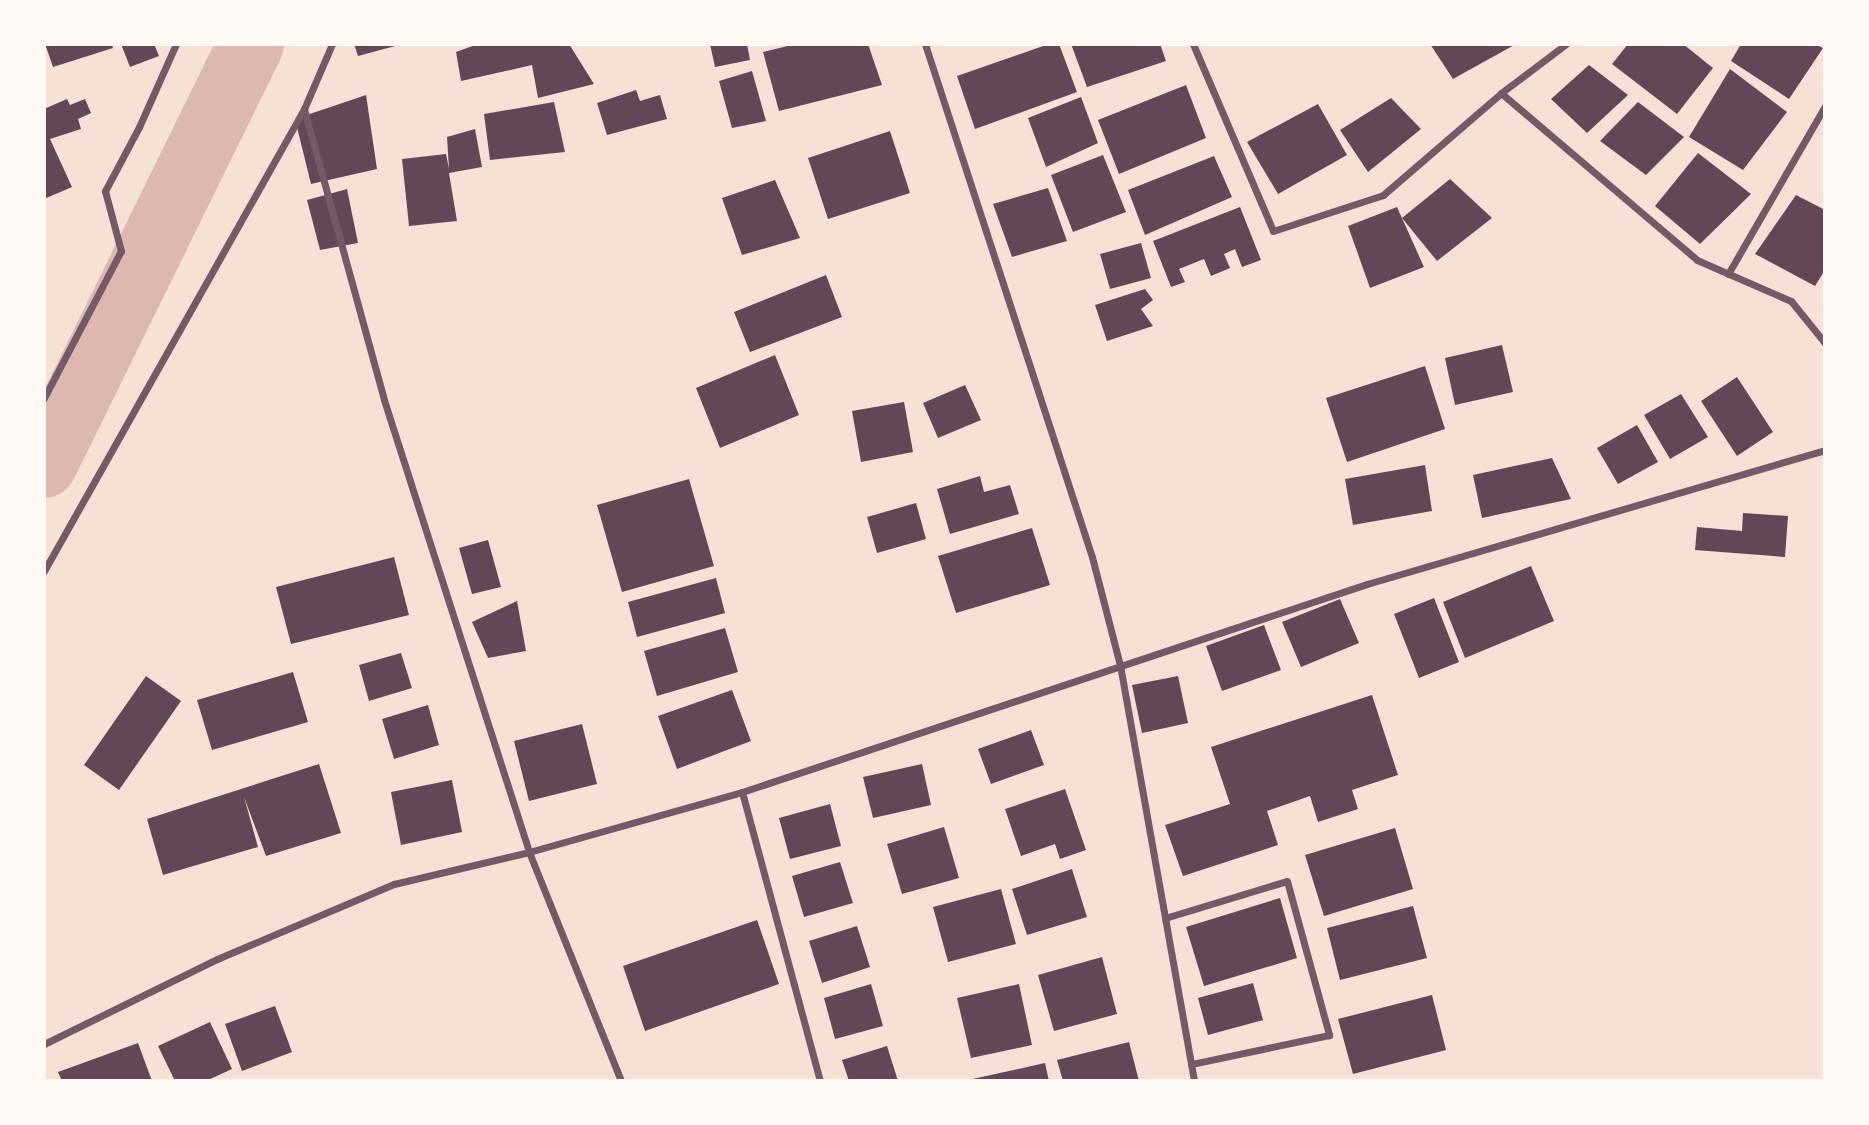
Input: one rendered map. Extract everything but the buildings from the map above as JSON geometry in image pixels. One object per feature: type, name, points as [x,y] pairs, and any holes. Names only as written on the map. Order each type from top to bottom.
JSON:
[{"type":"street","points":[[44,398],[121,251],[105,191],[139,127],[176,44]]},
{"type":"street","points":[[44,571],[304,109],[332,44]]},
{"type":"street","points":[[925,44],[1092,557],[1120,665],[1194,1081]]},
{"type":"street","points":[[1193,44],[1273,231],[1383,195],[1501,93],[1566,44]]},
{"type":"street","points":[[1501,93],[1697,260],[1791,301],[1825,343]]},
{"type":"street","points":[[1728,274],[1825,106]]},
{"type":"street","points":[[304,109],[384,400],[529,852],[621,1081]]},
{"type":"street","points":[[44,1044],[217,959],[394,884],[529,852],[742,792],[1367,584],[1825,450]]},
{"type":"street","points":[[742,792],[820,1081]]},
{"type":"street","points":[[1165,918],[1287,881],[1329,1035],[1191,1064]]},
{"type":"waterway","points":[[44,465],[251,44]]}]
